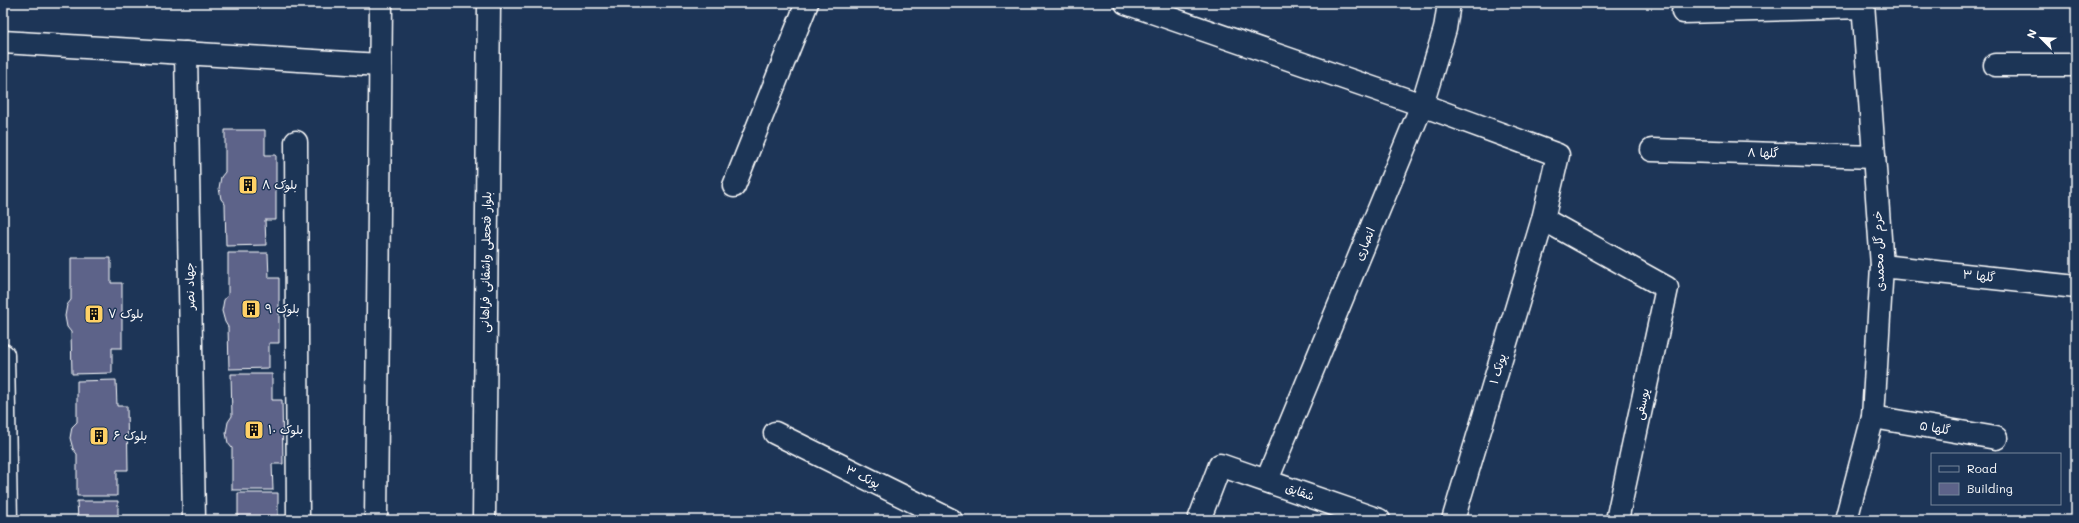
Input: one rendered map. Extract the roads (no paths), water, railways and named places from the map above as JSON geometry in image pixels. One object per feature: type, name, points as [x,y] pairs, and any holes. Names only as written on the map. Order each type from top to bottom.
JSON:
[{"type":"street","points":[[376,520],[381,3]]},
{"type":"street","name":"بلوار فتحعلی واشقانی فراهانی","points":[[484,520],[489,3]]},
{"type":"street","points":[[734,186],[807,3]]},
{"type":"street","points":[[1126,3],[1422,105]]},
{"type":"street","name":"انصاری","points":[[1267,480],[1422,105],[1445,29],[1450,3]]},
{"type":"street","points":[[1683,12],[1863,5]]},
{"type":"street","name":"خرم گل محمدی","points":[[1846,520],[1873,417],[1882,266],[1863,5]]},
{"type":"street","points":[[3,42],[380,65]]},
{"type":"street","name":"جهاد نصر","points":[[186,53],[194,520]]},
{"type":"street","points":[[1995,65],[2076,65]]},
{"type":"street","name":"پونک ۱","points":[[1422,105],[1558,154],[1543,219],[1454,520]]},
{"type":"street","points":[[296,142],[298,520]]},
{"type":"street","name":"گلها ۸","points":[[1652,150],[1874,157]]},
{"type":"street","name":"یوسفی","points":[[1543,219],[1667,288],[1617,520]]},
{"type":"street","name":"گلها ۳","points":[[1882,266],[2076,287]]},
{"type":"street","points":[[3,355],[6,520]]},
{"type":"street","name":"گلها ۵","points":[[1873,417],[1996,438]]},
{"type":"street","name":"پونک ۳","points":[[775,433],[951,520]]},
{"type":"street","name":"شقایق","points":[[1199,520],[1220,465],[1380,520]]},
{"type":"place","name":"بلوک ۸","points":[[248,185]]},
{"type":"place","name":"بلوک ۹","points":[[251,309]]},
{"type":"place","name":"بلوک ۷","points":[[94,314]]},
{"type":"place","name":"بلوک ۱۰","points":[[254,430]]},
{"type":"place","name":"بلوک ۶","points":[[99,436]]}]
